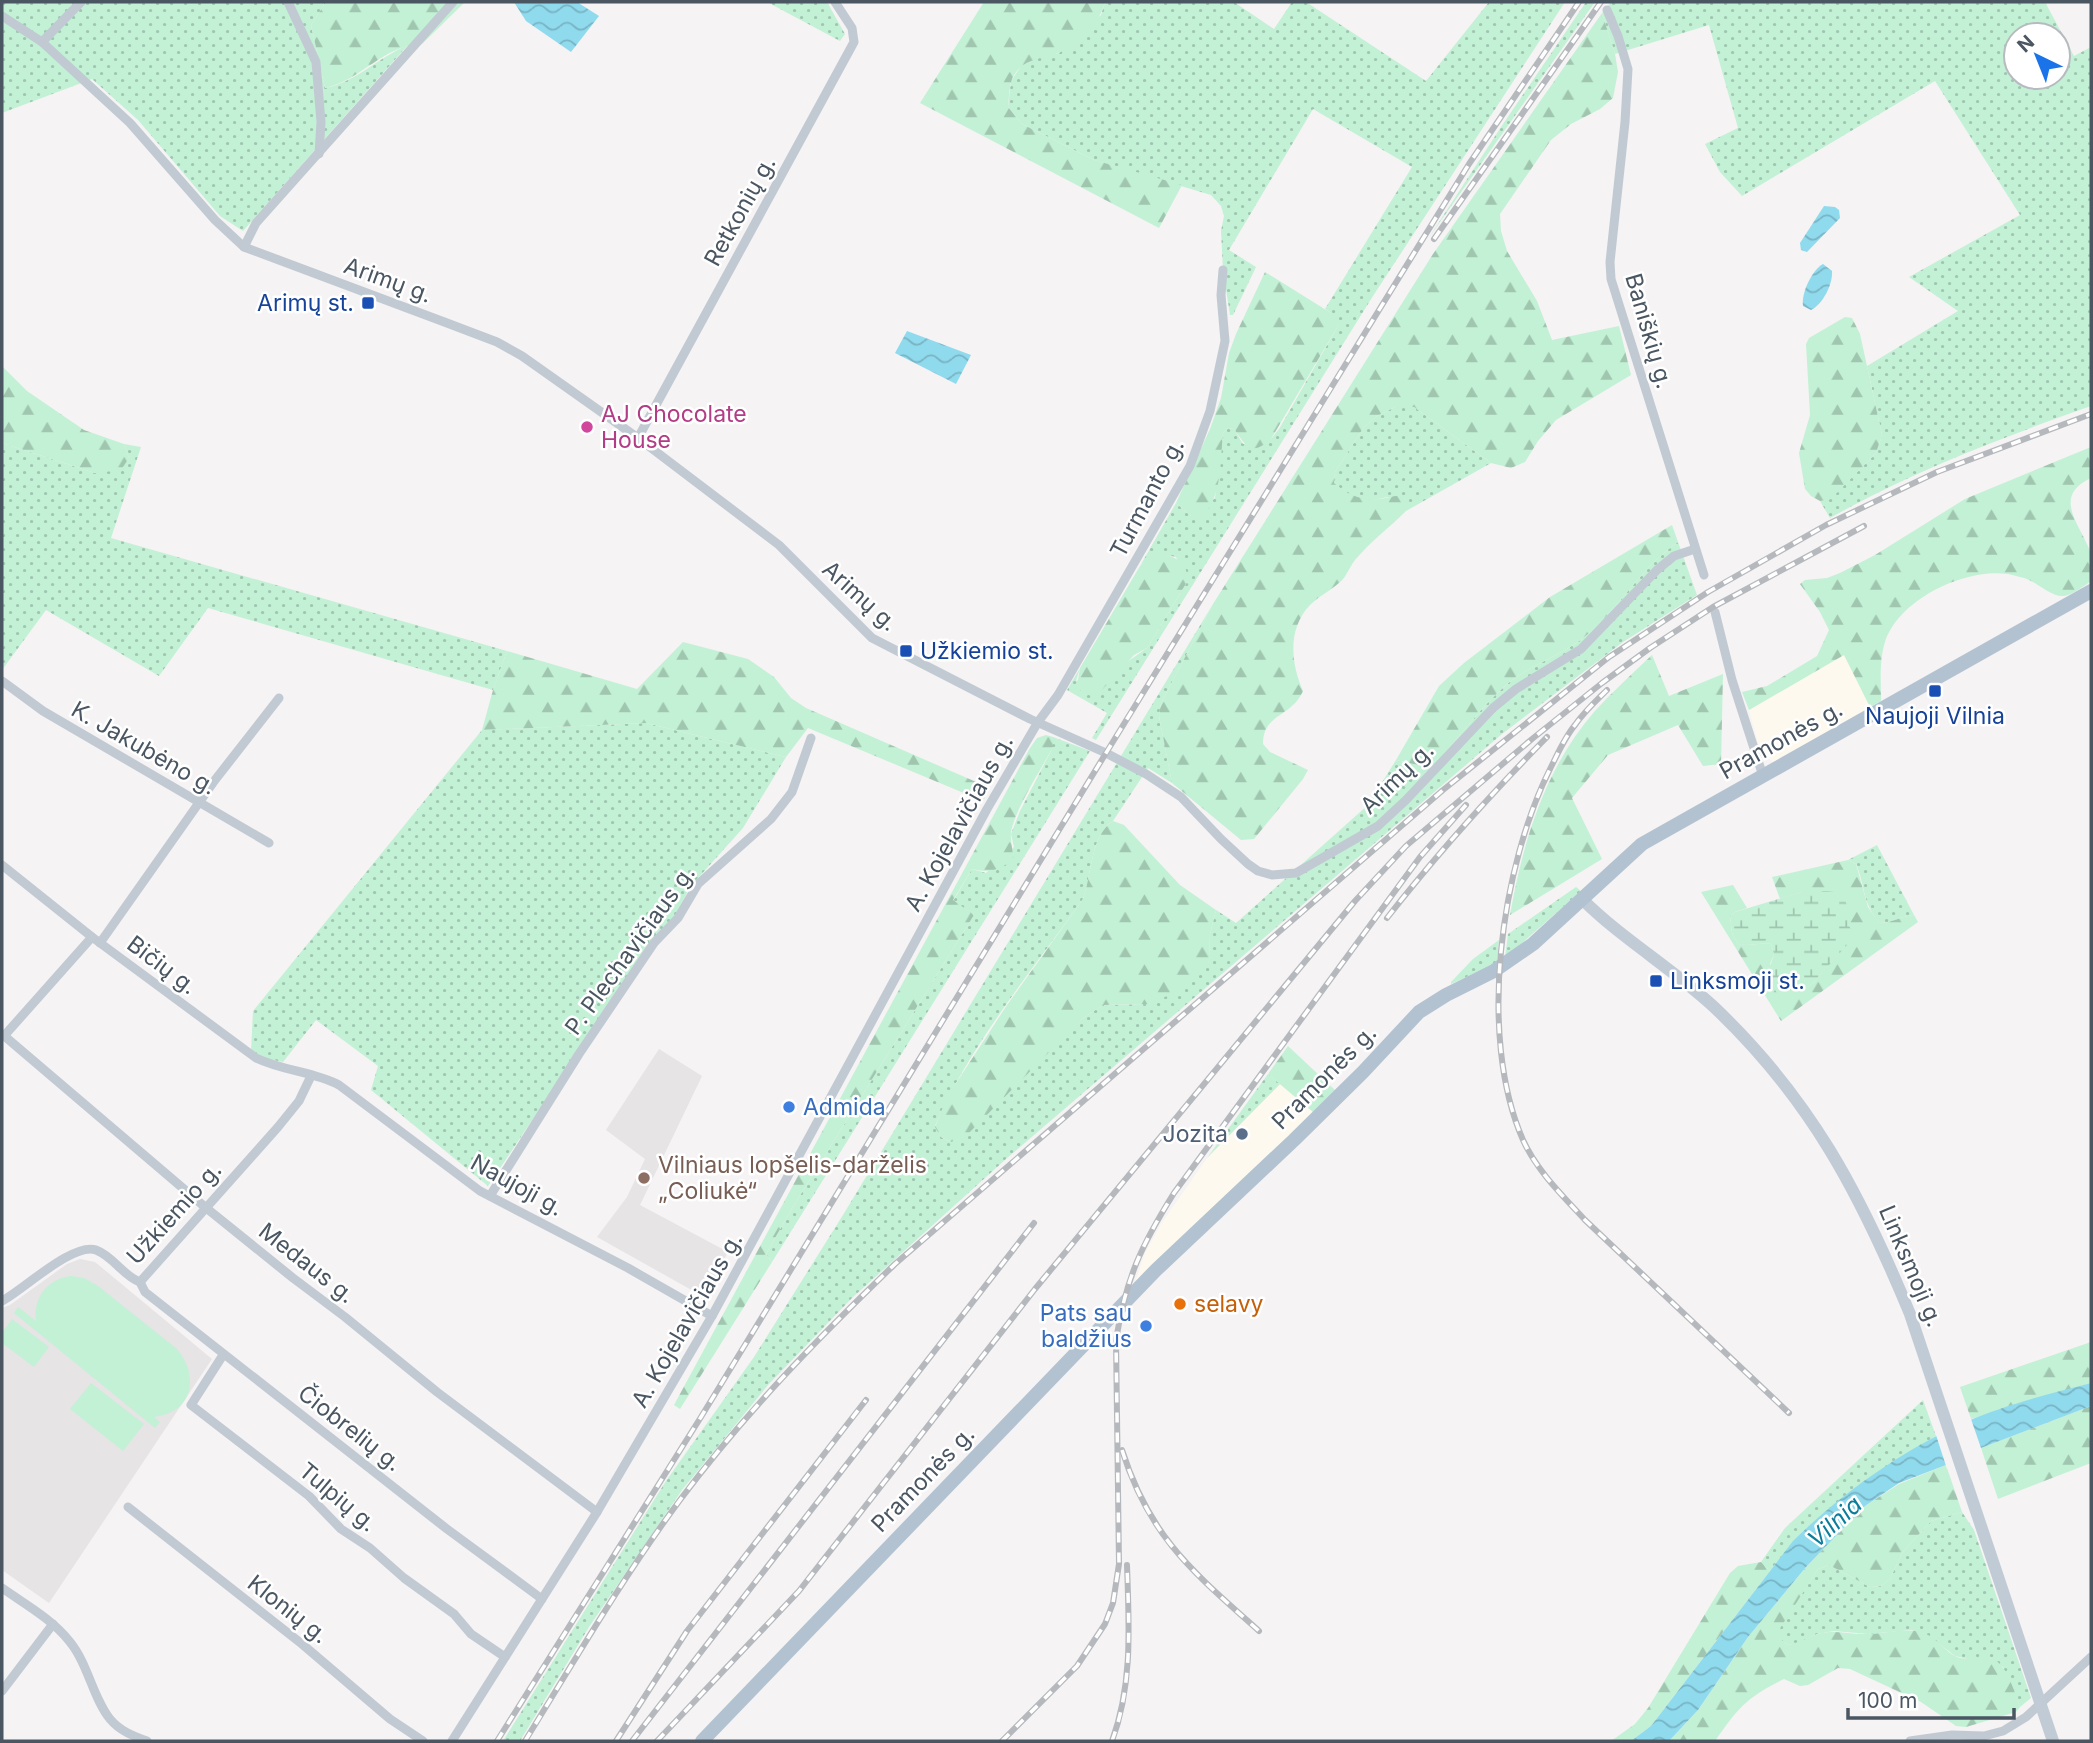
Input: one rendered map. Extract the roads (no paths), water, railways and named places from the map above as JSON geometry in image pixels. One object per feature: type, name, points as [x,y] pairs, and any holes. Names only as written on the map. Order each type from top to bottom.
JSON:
[{"type":"main road","name":"Pramonės g.","points":[[702,1741],[1156,1270],[1304,1130],[1419,1012],[1506,964],[1533,944],[1642,844],[2091,591]]},
{"type":"main road","name":"Linksmoji g.","points":[[1582,899],[1711,1004],[1761,1055],[1790,1091],[1841,1167],[1861,1203],[1910,1314],[2053,1741]]},
{"type":"street","points":[[42,42],[80,2]]},
{"type":"street","points":[[288,2],[316,62],[321,122],[319,154]]},
{"type":"street","points":[[244,247],[256,223],[453,2]]},
{"type":"street","name":"Retkonių g.","points":[[638,438],[854,42],[852,28],[835,2]]},
{"type":"street","name":"Baniškių g.","points":[[1606,10],[1618,36],[1628,69],[1611,279],[1704,575]]},
{"type":"street","name":"Arimų g.","points":[[2,16],[42,42],[130,123],[215,220],[244,247],[498,342],[548,373],[638,438],[779,545],[872,638],[1038,722],[1106,753],[1158,782],[1181,797],[1221,839],[1258,871],[1272,875],[1296,873],[1378,825],[1406,800],[1493,708],[1516,689],[1581,649],[1657,570],[1674,556],[1695,549]]},
{"type":"street","name":"Turmanto g.","points":[[1038,722],[1058,695],[1190,466],[1210,411],[1224,341],[1223,270]]},
{"type":"street","points":[[1714,612],[1732,680],[1763,776]]},
{"type":"street","name":"K. Jakubėno g.","points":[[2,681],[43,711],[269,843]]},
{"type":"street","points":[[3,1035],[96,940],[279,698]]},
{"type":"street","name":"A. Kojelavičiaus g.","points":[[452,1741],[597,1512],[712,1316],[987,809],[1038,722]]},
{"type":"street","name":"P. Plechavičiaus g.","points":[[490,1196],[579,1054],[654,943],[678,918],[698,884],[771,819],[792,792],[811,738]]},
{"type":"street","name":"Bičių g.","points":[[2,865],[96,940],[249,1054],[275,1067],[311,1076]]},
{"type":"street","name":"Medaus g.","points":[[3,1035],[293,1278],[437,1392],[597,1512]]},
{"type":"street","name":"Naujoji g.","points":[[311,1076],[339,1085],[472,1186],[604,1255],[712,1316]]},
{"type":"street","name":"Užkiemio g.","points":[[2,1301],[70,1255],[89,1249],[97,1250],[140,1282],[299,1101],[311,1076]]},
{"type":"street","name":"Čiobrelių g.","points":[[140,1282],[145,1292],[223,1354],[447,1529],[542,1599]]},
{"type":"street","name":"Tulpių g.","points":[[223,1354],[191,1405],[309,1496],[341,1529],[370,1548],[404,1578],[454,1614],[471,1634],[505,1657]]},
{"type":"street","name":"Klonių g.","points":[[128,1507],[302,1644],[390,1719],[424,1741]]},
{"type":"street","points":[[2,1588],[53,1624],[76,1651],[111,1720],[128,1734],[147,1741]]},
{"type":"street","points":[[2,1691],[53,1624]]},
{"type":"street","points":[[1910,1741],[1952,1734],[1984,1736],[2003,1731],[2026,1717],[2091,1657]]},
{"type":"water","points":[[514,2],[577,2],[599,16],[571,52],[526,21]]},
{"type":"water","points":[[1824,206],[1839,210],[1840,218],[1807,252],[1801,250],[1800,243]]},
{"type":"water","points":[[1823,264],[1832,271],[1831,282],[1823,298],[1811,310],[1803,306],[1804,295],[1811,276]]},
{"type":"water","points":[[907,331],[971,355],[956,384],[895,353]]},
{"type":"water","name":"Vilnia","points":[[2091,1383],[2091,1406],[1899,1483],[1865,1506],[1806,1567],[1748,1637],[1698,1710],[1669,1741],[1631,1741],[1651,1726],[1793,1541],[1853,1489],[1898,1458],[1968,1421],[2045,1395]]},
{"type":"railway","points":[[497,1741],[701,1417],[1469,164],[1579,2]]},
{"type":"railway","points":[[1434,239],[1601,2]]},
{"type":"railway","points":[[525,1741],[619,1589],[680,1500],[730,1437],[810,1349],[895,1264],[1443,790],[1609,657],[1708,592],[1826,525],[1937,472],[2091,414]]},
{"type":"railway","points":[[657,1741],[799,1591],[1035,1289],[1355,901],[1406,846],[1532,739],[1650,648],[1713,607],[1864,526]]},
{"type":"railway","points":[[1607,690],[1582,716],[1562,745],[1534,807],[1519,852],[1508,901],[1498,1002],[1501,1051],[1509,1098],[1523,1140],[1559,1192],[1585,1220],[1789,1413]]},
{"type":"railway","points":[[1387,918],[1464,825],[1547,737]]},
{"type":"railway","points":[[1002,1741],[1077,1666],[1105,1624],[1113,1603],[1119,1564],[1116,1340],[1130,1280],[1144,1246],[1174,1193],[1420,857],[1466,805]]},
{"type":"railway","points":[[632,1741],[1034,1223]]},
{"type":"railway","points":[[616,1741],[687,1631],[866,1400]]},
{"type":"railway","points":[[1122,1450],[1133,1481],[1160,1530],[1194,1571],[1259,1631]]},
{"type":"railway","points":[[1112,1741],[1127,1676],[1127,1565]]},
{"type":"place","name":"Arimų st.","points":[[368,303]]},
{"type":"place","name":"AJ Chocolate House","points":[[587,427]]},
{"type":"place","name":"Užkiemio st.","points":[[906,651]]},
{"type":"place","name":"Naujoji Vilnia","points":[[1935,691]]},
{"type":"place","name":"Linksmoji st.","points":[[1656,981]]},
{"type":"place","name":"Admida","points":[[789,1107]]},
{"type":"place","name":"Jozita","points":[[1242,1134]]},
{"type":"place","name":"Vilniaus lopšelis-darželis „Coliukė“","points":[[644,1178]]},
{"type":"place","name":"selavy","points":[[1180,1304]]},
{"type":"place","name":"Pats sau baldžius","points":[[1146,1326]]}]
